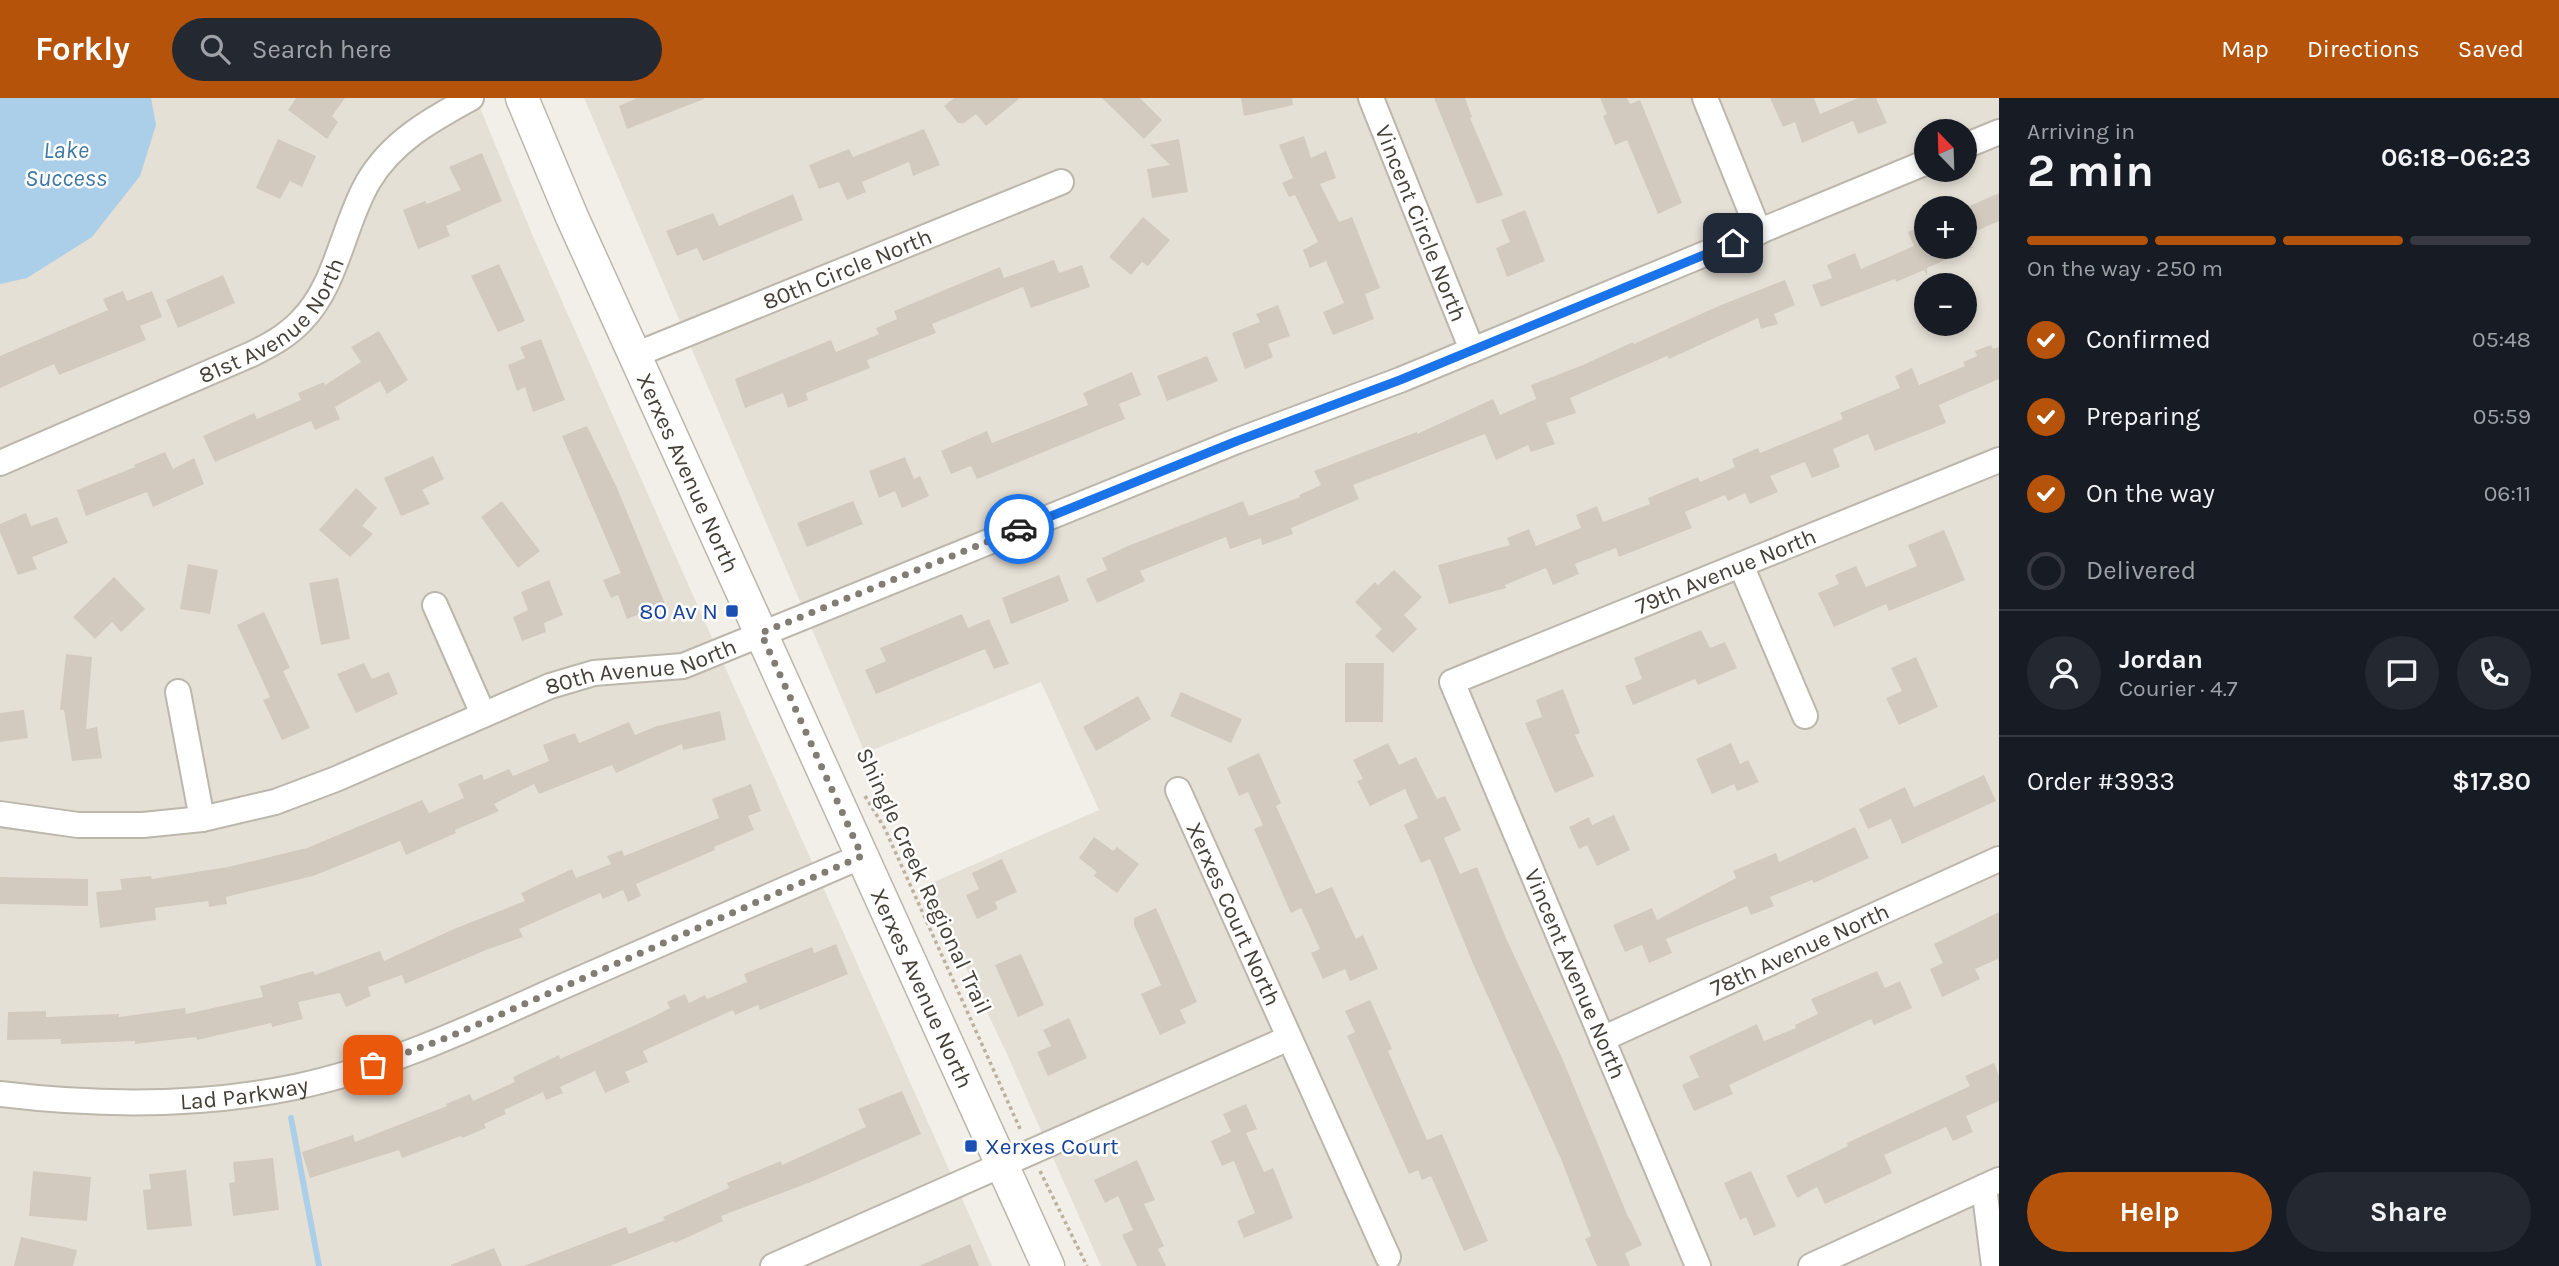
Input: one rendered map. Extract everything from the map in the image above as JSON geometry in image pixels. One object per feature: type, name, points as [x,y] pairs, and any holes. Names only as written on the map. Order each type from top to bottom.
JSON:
[{"type":"street","name":"81st Avenue North","points":[[0,463],[278,341],[302,320],[320,296],[351,216],[369,180],[394,148],[424,124],[471,98]]},
{"type":"street","name":"Xerxes Avenue North","points":[[522,98],[635,355],[1048,1266]]},
{"type":"street","name":"Vincent Circle North","points":[[1371,98],[1472,349]]},
{"type":"street","points":[[1705,98],[1759,232]]},
{"type":"street","points":[[1978,141],[1999,132]]},
{"type":"street","name":"80th Avenue North","points":[[0,814],[78,825],[142,825],[202,819],[275,803],[550,686],[594,673],[682,666],[1472,349],[1914,167]]},
{"type":"street","name":"80th Circle North","points":[[635,355],[1060,182]]},
{"type":"street","name":"79th Avenue North","points":[[1452,682],[1999,460]]},
{"type":"street","points":[[1741,565],[1805,716]]},
{"type":"street","points":[[435,605],[483,714]]},
{"type":"street","name":"Vincent Avenue North","points":[[1452,682],[1698,1266]]},
{"type":"street","points":[[178,692],[202,819]]},
{"type":"street","name":"Xerxes Court North","points":[[1178,790],[1388,1257]]},
{"type":"street","name":"Lad Parkway","points":[[0,1094],[55,1100],[135,1103],[214,1099],[295,1086],[360,1069],[449,1037],[862,856]]},
{"type":"street","name":"78th Avenue North","points":[[1602,1039],[1999,859]]},
{"type":"street","points":[[773,1266],[1289,1038]]},
{"type":"street","points":[[1811,1266],[1992,1183],[1993,1266]]},
{"type":"path","name":"Shingle Creek Regional Trail","points":[[863,792],[885,829],[1023,1137]]},
{"type":"path","points":[[1040,1170],[1087,1266]]},
{"type":"shaded area","points":[[0,98],[476,98],[532,234],[992,1266],[0,1266]]},
{"type":"shaded area","points":[[584,98],[1999,98],[1999,1266],[1101,1266],[1006,1052],[927,885],[1099,810],[1041,682],[865,753]]},
{"type":"water","name":"Lake Success","points":[[0,98],[151,98],[156,125],[140,176],[92,237],[27,278],[0,284]]},
{"type":"building","points":[[296,98],[345,98],[332,116],[338,122],[327,139],[288,110]]},
{"type":"building","points":[[637,98],[704,99],[627,129],[619,106]]},
{"type":"building","points":[[954,98],[1020,98],[986,126],[976,114],[964,123],[958,123],[944,106]]},
{"type":"building","points":[[1102,98],[1140,98],[1162,120],[1144,139]]},
{"type":"building","points":[[1241,98],[1292,98],[1293,105],[1244,116]]},
{"type":"building","points":[[1434,98],[1465,98],[1472,117],[1470,118],[1503,195],[1477,204]]},
{"type":"building","points":[[1600,98],[1627,98],[1630,104],[1640,100],[1682,203],[1658,214],[1627,140],[1615,145],[1603,116],[1607,114]]},
{"type":"building","points":[[1770,98],[1814,98],[1820,114],[1858,98],[1876,98],[1887,123],[1858,134],[1853,121],[1802,143],[1795,122],[1783,127]]},
{"type":"building","points":[[924,129],[940,165],[913,176],[909,162],[862,182],[866,192],[847,200],[839,182],[819,189],[809,165],[849,149],[853,157]]},
{"type":"building","points":[[1304,136],[1311,158],[1326,151],[1336,178],[1320,184],[1339,222],[1352,217],[1380,288],[1365,294],[1374,319],[1333,335],[1323,312],[1344,303],[1326,261],[1310,268],[1303,250],[1318,242],[1295,195],[1289,197],[1282,183],[1293,178],[1279,145]]},
{"type":"building","points":[[278,139],[316,156],[302,187],[290,181],[280,199],[256,188]]},
{"type":"building","points":[[1179,139],[1188,192],[1152,198],[1147,169],[1170,165],[1150,145]]},
{"type":"building","points":[[482,153],[502,201],[446,226],[450,236],[418,249],[403,210],[425,201],[427,204],[461,190],[449,167]]},
{"type":"building","points":[[1999,193],[1999,221],[1977,231],[1977,203]]},
{"type":"building","points":[[793,194],[803,220],[703,261],[697,248],[677,256],[666,231],[713,213],[719,226]]},
{"type":"building","points":[[1525,210],[1545,261],[1507,277],[1496,248],[1510,242],[1501,220]]},
{"type":"building","points":[[1143,217],[1170,240],[1148,266],[1142,262],[1131,275],[1109,257]]},
{"type":"building","points":[[1914,229],[1914,246],[1908,232]]},
{"type":"building","points":[[1914,246],[1914,259],[1947,259],[1927,268],[1927,273],[1924,270],[1896,282],[1895,279],[1821,307],[1812,285],[1832,278],[1827,265],[1855,253],[1861,269]]},
{"type":"building","points":[[1054,260],[1059,273],[1082,265],[1090,287],[1031,308],[1023,287],[932,324],[936,333],[867,360],[870,368],[806,393],[808,400],[788,408],[783,393],[745,408],[735,379],[831,340],[836,352],[879,334],[876,328],[897,319],[894,311],[1000,267],[1004,278]]},
{"type":"building","points":[[499,264],[525,321],[498,332],[471,276]]},
{"type":"building","points":[[223,275],[235,303],[178,328],[166,300]]},
{"type":"building","points":[[1785,280],[1795,305],[1774,314],[1778,324],[1761,329],[1758,318],[1669,359],[1667,356],[1570,398],[1576,413],[1546,423],[1555,444],[1531,452],[1528,445],[1496,460],[1485,434],[1353,485],[1359,499],[1291,528],[1293,534],[1262,545],[1261,538],[1230,549],[1226,537],[1140,571],[1145,581],[1097,603],[1086,579],[1107,570],[1102,558],[1128,546],[1243,501],[1249,516],[1300,497],[1299,495],[1321,485],[1314,471],[1417,434],[1493,399],[1500,415],[1536,399],[1531,385]]},
{"type":"building","points":[[123,291],[127,301],[152,291],[162,317],[140,326],[146,340],[59,375],[54,364],[0,388],[0,356],[108,310],[103,299]]},
{"type":"building","points":[[1278,305],[1290,336],[1268,344],[1273,357],[1245,369],[1232,333],[1260,322],[1256,314]]},
{"type":"building","points":[[379,331],[408,380],[387,394],[380,381],[335,407],[340,419],[315,430],[311,421],[215,462],[203,436],[254,413],[257,419],[301,400],[298,393],[324,382],[325,385],[361,362],[351,347]]},
{"type":"building","points":[[541,339],[565,400],[533,412],[525,387],[517,391],[508,365],[525,358],[520,347]]},
{"type":"building","points":[[1991,345],[1993,349],[1999,347],[1999,379],[1939,405],[1946,423],[1875,451],[1868,434],[1833,449],[1840,467],[1812,478],[1805,462],[1770,476],[1778,492],[1750,504],[1745,493],[1728,501],[1725,495],[1685,512],[1692,528],[1619,557],[1616,548],[1575,564],[1579,574],[1553,585],[1546,568],[1505,585],[1506,588],[1449,604],[1438,565],[1510,545],[1507,538],[1529,529],[1536,546],[1581,528],[1576,515],[1597,506],[1603,522],[1650,504],[1648,498],[1698,477],[1700,482],[1735,467],[1732,459],[1758,448],[1760,453],[1843,419],[1840,413],[1900,388],[1895,376],[1912,368],[1919,385],[1965,366],[1963,362],[1977,356],[1975,351]]},
{"type":"building","points":[[1207,356],[1218,381],[1167,401],[1157,376]]},
{"type":"building","points":[[1132,372],[1141,395],[1119,404],[1125,419],[977,479],[971,466],[951,474],[941,451],[987,431],[992,443],[1088,405],[1083,393]]},
{"type":"building","points":[[587,426],[617,488],[665,604],[627,619],[618,595],[611,598],[603,580],[621,573],[562,436]]},
{"type":"building","points":[[165,452],[173,469],[194,458],[204,484],[153,507],[147,492],[86,516],[77,490]]},
{"type":"building","points":[[433,456],[444,479],[422,490],[430,504],[401,516],[384,478]]},
{"type":"building","points":[[905,457],[914,479],[920,476],[929,496],[902,508],[895,491],[879,498],[869,471]]},
{"type":"building","points":[[356,488],[377,508],[362,526],[373,534],[350,557],[319,530]]},
{"type":"building","points":[[502,501],[540,551],[518,568],[481,517]]},
{"type":"building","points":[[853,501],[863,524],[807,547],[797,523]]},
{"type":"building","points":[[26,513],[31,526],[57,517],[68,543],[32,557],[37,569],[18,575],[0,532],[0,524]]},
{"type":"building","points":[[1944,530],[1965,580],[1889,611],[1886,604],[1834,627],[1818,593],[1839,584],[1835,575],[1856,566],[1866,587],[1917,566],[1908,545]]},
{"type":"building","points":[[188,564],[218,570],[210,614],[180,609]]},
{"type":"building","points":[[1394,570],[1422,597],[1404,615],[1417,629],[1393,653],[1375,636],[1382,629],[1355,602],[1375,582],[1378,585]]},
{"type":"building","points":[[1059,575],[1069,601],[1011,624],[1002,598]]},
{"type":"building","points":[[114,577],[145,609],[121,632],[112,622],[95,639],[73,617]]},
{"type":"building","points":[[338,578],[350,639],[321,645],[309,583]]},
{"type":"building","points":[[549,580],[563,615],[544,623],[546,632],[522,641],[513,617],[528,610],[521,592]]},
{"type":"building","points":[[264,612],[290,668],[283,671],[310,728],[282,740],[263,700],[270,697],[237,625]]},
{"type":"building","points":[[962,614],[968,628],[989,619],[1009,664],[994,669],[985,649],[876,694],[865,670],[886,661],[880,648]]},
{"type":"building","points":[[1701,630],[1710,648],[1725,642],[1737,668],[1698,685],[1695,679],[1633,705],[1625,686],[1642,679],[1634,658]]},
{"type":"building","points":[[66,654],[92,657],[86,729],[97,727],[102,758],[72,761],[64,710],[60,710]]},
{"type":"building","points":[[1916,657],[1938,707],[1899,725],[1886,698],[1902,691],[1891,668]]},
{"type":"building","points":[[364,663],[372,679],[389,672],[398,694],[356,713],[337,674]]},
{"type":"building","points":[[1345,663],[1384,663],[1383,722],[1345,722]]},
{"type":"building","points":[[1563,689],[1580,733],[1575,735],[1594,776],[1555,793],[1525,723],[1542,717],[1536,700]]},
{"type":"building","points":[[1181,692],[1242,719],[1231,743],[1170,716]]},
{"type":"building","points":[[1138,696],[1151,719],[1096,751],[1083,727]]},
{"type":"building","points":[[24,710],[28,738],[0,742],[0,713]]},
{"type":"building","points":[[720,711],[726,740],[683,750],[682,744],[616,773],[612,765],[539,794],[534,784],[494,804],[499,811],[406,855],[400,841],[313,876],[226,897],[227,904],[209,907],[208,901],[155,908],[156,920],[100,928],[96,892],[122,890],[120,879],[151,876],[152,879],[228,867],[307,848],[422,800],[429,813],[464,798],[458,784],[482,774],[484,780],[509,769],[513,776],[549,761],[543,745],[575,733],[579,743],[629,722],[635,735],[657,726]]},
{"type":"building","points":[[1388,743],[1399,765],[1416,757],[1437,799],[1445,796],[1461,830],[1444,838],[1460,874],[1477,867],[1642,1245],[1625,1253],[1630,1266],[1597,1266],[1585,1239],[1591,1236],[1561,1159],[1471,959],[1430,859],[1421,863],[1404,825],[1418,818],[1405,789],[1370,806],[1357,781],[1363,779],[1353,760]]},
{"type":"building","points":[[1731,743],[1740,764],[1748,760],[1759,782],[1737,791],[1734,784],[1712,794],[1696,759]]},
{"type":"building","points":[[1259,753],[1281,803],[1276,806],[1316,894],[1332,887],[1356,939],[1363,935],[1378,969],[1350,981],[1345,969],[1323,979],[1311,953],[1320,949],[1301,908],[1291,913],[1254,829],[1263,825],[1248,792],[1239,796],[1227,768]]},
{"type":"building","points":[[1984,775],[1996,801],[1902,844],[1891,819],[1868,829],[1859,809],[1905,787],[1914,807]]},
{"type":"building","points":[[751,784],[761,811],[748,816],[754,830],[636,884],[641,896],[628,902],[623,890],[603,899],[600,893],[519,929],[523,937],[405,984],[402,975],[368,987],[371,996],[346,1007],[340,993],[298,1002],[303,1019],[272,1027],[271,1023],[197,1040],[196,1037],[135,1044],[135,1041],[61,1044],[61,1039],[7,1040],[8,1012],[46,1011],[46,1017],[119,1014],[119,1017],[185,1008],[186,1014],[263,997],[260,986],[313,971],[315,975],[380,951],[384,961],[525,901],[521,893],[572,869],[576,878],[611,864],[607,856],[622,850],[624,856],[719,818],[712,799]]},
{"type":"building","points":[[1614,815],[1630,850],[1597,866],[1587,845],[1579,849],[1569,827],[1589,817],[1592,825]]},
{"type":"building","points":[[1855,827],[1869,858],[1814,883],[1812,880],[1770,897],[1774,906],[1751,915],[1747,906],[1666,939],[1672,953],[1649,963],[1642,945],[1625,952],[1613,925],[1652,908],[1657,920],[1736,878],[1733,871],[1776,853],[1779,862]]},
{"type":"building","points":[[1094,837],[1113,851],[1117,847],[1139,864],[1117,893],[1094,876],[1097,872],[1079,858]]},
{"type":"building","points":[[1002,859],[1017,892],[995,902],[998,909],[977,919],[966,895],[979,889],[972,873]]},
{"type":"building","points":[[0,877],[88,879],[88,906],[0,904]]},
{"type":"building","points":[[1156,908],[1197,1002],[1180,1010],[1186,1023],[1160,1035],[1141,994],[1161,985],[1134,925],[1134,918]]},
{"type":"building","points":[[1999,912],[1999,962],[1998,959],[1975,969],[1980,979],[1942,997],[1930,969],[1943,963],[1934,944]]},
{"type":"building","points":[[836,944],[848,974],[760,1010],[758,1005],[735,1015],[733,1010],[643,1051],[648,1062],[625,1072],[630,1082],[605,1093],[595,1071],[560,1087],[563,1093],[546,1100],[543,1092],[504,1110],[506,1114],[484,1124],[486,1128],[462,1138],[461,1136],[402,1158],[399,1150],[310,1178],[302,1152],[353,1135],[355,1142],[447,1106],[446,1104],[470,1094],[473,1101],[515,1082],[513,1077],[559,1055],[560,1059],[653,1017],[670,1008],[667,1002],[685,994],[689,1003],[705,995],[707,999],[747,982],[744,974],[812,947],[814,953]]},
{"type":"building","points":[[1021,954],[1044,1005],[1018,1017],[995,965]]},
{"type":"building","points":[[1877,971],[1885,988],[1900,981],[1912,1008],[1874,1025],[1871,1019],[1729,1085],[1733,1094],[1694,1111],[1682,1085],[1699,1077],[1689,1056],[1757,1024],[1764,1041],[1796,1028],[1795,1025],[1818,1014],[1811,999]]},
{"type":"building","points":[[1370,1000],[1392,1049],[1388,1051],[1427,1140],[1442,1134],[1488,1241],[1464,1251],[1431,1176],[1422,1180],[1418,1170],[1409,1174],[1347,1036],[1355,1032],[1345,1011]]},
{"type":"building","points":[[1069,1018],[1087,1058],[1048,1076],[1037,1052],[1051,1046],[1043,1030]]},
{"type":"building","points":[[1994,1063],[1999,1076],[1999,1101],[1966,1116],[1973,1132],[1953,1141],[1946,1127],[1884,1155],[1892,1173],[1825,1204],[1817,1187],[1797,1198],[1786,1176],[1848,1146],[1847,1143],[1970,1086],[1965,1076]]},
{"type":"building","points":[[902,1091],[921,1134],[811,1182],[721,1216],[723,1221],[675,1243],[674,1241],[610,1266],[524,1266],[626,1227],[629,1234],[665,1220],[663,1217],[729,1188],[727,1183],[781,1161],[782,1165],[866,1127],[858,1109]]},
{"type":"building","points":[[1246,1104],[1257,1129],[1246,1133],[1264,1172],[1273,1168],[1293,1218],[1244,1238],[1237,1221],[1255,1213],[1234,1161],[1222,1166],[1211,1141],[1231,1132],[1223,1114]]},
{"type":"building","points":[[273,1158],[279,1210],[233,1216],[229,1183],[235,1182],[233,1162]]},
{"type":"building","points":[[1137,1160],[1155,1200],[1144,1204],[1164,1246],[1158,1249],[1166,1266],[1137,1266],[1122,1235],[1133,1230],[1118,1196],[1105,1203],[1094,1180]]},
{"type":"building","points":[[186,1170],[192,1226],[147,1230],[143,1190],[151,1189],[149,1174]]},
{"type":"building","points":[[33,1171],[91,1177],[87,1221],[29,1216]]},
{"type":"building","points":[[1751,1171],[1776,1226],[1754,1236],[1746,1217],[1740,1220],[1724,1183]]},
{"type":"building","points":[[21,1237],[77,1250],[73,1266],[14,1266]]},
{"type":"building","points":[[970,1244],[979,1266],[919,1266]]},
{"type":"building","points":[[494,1248],[502,1266],[451,1266],[451,1265]]},
{"type":"waterway","points":[[291,1118],[319,1266]]},
{"type":"way so far","points":[[373,1065],[449,1037],[862,856],[761,633],[1019,529]]},
{"type":"place","name":"80 Av N","points":[[732,611]]},
{"type":"place","name":"Xerxes Court","points":[[971,1146]]},
{"type":"route","points":[[1019,529],[1237,441],[1400,380],[1733,243]]}]
